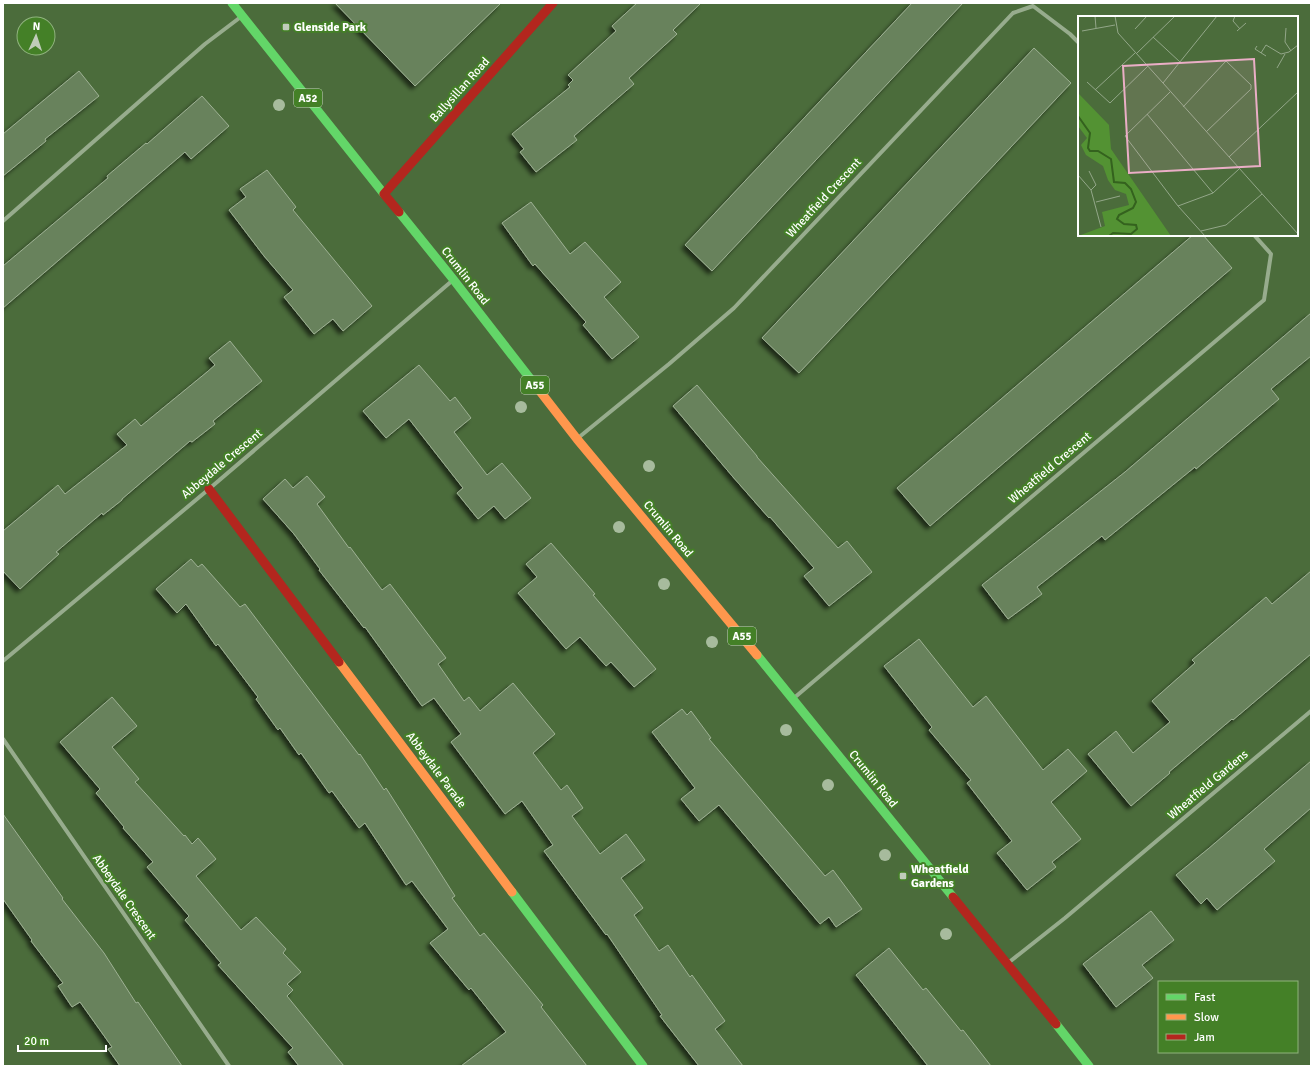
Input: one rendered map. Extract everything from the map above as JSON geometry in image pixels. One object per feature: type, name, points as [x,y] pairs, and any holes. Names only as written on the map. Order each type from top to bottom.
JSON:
[{"type":"main road","name":"Crumlin Road","points":[[232,3],[453,280],[577,439],[793,699],[1089,1066]]},
{"type":"main road","name":"Ballysillan Road","points":[[384,194],[554,3]]},
{"type":"main road","name":"Abbeydale Parade","points":[[209,489],[644,1066]]},
{"type":"street","name":"Wheatfield Crescent","points":[[577,439],[669,364],[734,308],[1013,13],[1033,6],[1070,34],[1078,42]]},
{"type":"street","points":[[3,221],[205,44],[243,16]]},
{"type":"street","name":"Wheatfield Crescent","points":[[793,699],[1264,300],[1271,254],[1255,236]]},
{"type":"street","name":"Abbeydale Crescent","points":[[3,661],[209,489],[453,280]]},
{"type":"street","name":"Wheatfield Gardens","points":[[1006,964],[1066,918],[1311,711]]},
{"type":"street","name":"Abbeydale Crescent","points":[[3,739],[229,1066]]},
{"type":"building","points":[[335,3],[501,3],[415,86]]},
{"type":"building","points":[[637,3],[701,3],[673,30],[677,34],[629,78],[634,84],[574,136],[577,140],[536,172],[520,152],[524,149],[512,134],[570,87],[568,85],[573,80],[568,75],[616,31],[612,26]]},
{"type":"building","points":[[912,3],[963,3],[712,271],[685,245]]},
{"type":"building","points":[[1034,48],[1071,83],[799,373],[762,338]]},
{"type":"building","points":[[79,71],[99,96],[45,139],[46,141],[3,176],[3,134]]},
{"type":"building","points":[[202,96],[229,126],[191,159],[185,152],[3,308],[3,266],[108,178],[107,176],[146,143],[147,144]]},
{"type":"building","points":[[267,170],[296,207],[293,210],[372,306],[343,331],[333,319],[314,334],[284,297],[293,290],[264,256],[229,210],[246,197],[240,189]]},
{"type":"building","points":[[531,202],[570,254],[585,242],[621,282],[604,297],[639,337],[612,359],[583,325],[586,322],[535,264],[533,266],[502,223]]},
{"type":"building","points":[[1192,236],[1204,236],[1232,268],[930,526],[897,488]]},
{"type":"building","points":[[1311,313],[1311,356],[1271,389],[1279,399],[1196,469],[1195,467],[1105,540],[1102,536],[1037,587],[1042,594],[1008,619],[982,585],[1125,472]]},
{"type":"building","points":[[230,341],[262,381],[213,421],[215,424],[192,442],[190,441],[122,500],[103,515],[102,513],[56,552],[59,554],[20,589],[3,571],[3,531],[58,485],[65,494],[127,445],[117,434],[135,419],[141,426],[207,372],[215,365],[209,358]]},
{"type":"building","points":[[419,365],[450,401],[455,397],[471,418],[454,432],[487,475],[502,463],[531,498],[505,519],[494,506],[478,519],[457,493],[463,488],[409,419],[386,438],[363,411]]},
{"type":"building","points":[[697,385],[757,457],[838,548],[847,541],[872,572],[829,606],[804,576],[814,568],[733,477],[673,406]]},
{"type":"building","points":[[307,476],[325,497],[317,504],[349,548],[350,547],[382,590],[390,584],[446,658],[438,664],[464,701],[469,697],[480,711],[513,683],[555,734],[533,753],[561,790],[567,785],[583,808],[572,816],[600,854],[626,834],[645,860],[621,878],[643,908],[634,915],[659,951],[668,945],[690,977],[692,975],[725,1021],[715,1029],[743,1066],[699,1066],[660,1016],[662,1015],[607,934],[606,935],[544,851],[553,845],[522,801],[505,814],[451,742],[461,734],[434,698],[422,706],[365,627],[364,628],[319,570],[320,569],[294,534],[263,499],[285,479],[293,488]]},
{"type":"building","points":[[551,543],[656,669],[634,687],[611,662],[606,666],[580,637],[566,649],[518,593],[537,577],[526,564]]},
{"type":"building","points":[[191,559],[198,567],[202,564],[240,607],[245,604],[359,755],[360,754],[384,790],[386,788],[455,896],[452,898],[480,936],[484,933],[503,956],[543,1005],[541,1007],[587,1066],[461,1066],[506,1032],[471,988],[469,990],[430,943],[448,929],[412,881],[406,885],[365,823],[359,828],[332,791],[329,793],[301,753],[299,755],[280,728],[278,730],[256,699],[258,697],[218,644],[216,646],[186,604],[177,613],[156,589]]},
{"type":"building","points":[[1311,571],[1311,654],[1169,772],[1170,773],[1131,806],[1088,754],[1116,731],[1133,753],[1170,722],[1152,701],[1195,663],[1192,660],[1266,597],[1272,604]]},
{"type":"building","points":[[919,639],[973,707],[986,696],[1043,770],[1068,749],[1087,771],[1051,802],[1081,839],[1052,862],[1056,867],[1027,890],[997,853],[1012,841],[967,783],[971,780],[929,730],[932,727],[884,666]]},
{"type":"building","points":[[112,697],[137,726],[112,747],[139,779],[135,782],[184,836],[185,835],[192,844],[198,838],[216,859],[196,876],[241,930],[256,917],[286,949],[283,953],[301,972],[287,984],[293,990],[287,996],[344,1066],[299,1066],[288,1052],[293,1048],[218,965],[221,963],[185,920],[189,916],[147,867],[153,862],[123,828],[124,827],[96,793],[100,789],[60,742]]},
{"type":"building","points":[[682,709],[687,715],[691,711],[711,738],[709,739],[825,876],[833,870],[862,909],[836,927],[829,917],[820,924],[719,805],[699,821],[681,799],[695,788],[652,732]]},
{"type":"building","points":[[1311,761],[1311,808],[1264,849],[1275,861],[1217,910],[1207,898],[1201,904],[1176,875]]},
{"type":"building","points":[[3,814],[63,898],[62,899],[104,953],[136,1003],[138,1002],[182,1066],[120,1066],[108,1049],[112,1047],[80,1002],[72,1007],[58,986],[63,983],[31,941],[32,940],[3,899]]},
{"type":"building","points":[[1151,911],[1174,940],[1142,965],[1153,978],[1116,1007],[1083,964]]},
{"type":"building","points":[[889,948],[923,990],[926,988],[961,1031],[963,1030],[991,1066],[928,1066],[856,975]]},
{"type":"traffic: fast","points":[[232,3],[384,194]]},
{"type":"traffic: fast","points":[[399,212],[539,390]]},
{"type":"traffic: fast","points":[[757,655],[953,897]]},
{"type":"traffic: fast","points":[[512,892],[643,1066]]},
{"type":"traffic: fast","points":[[1056,1024],[1089,1066]]},
{"type":"traffic: slow","points":[[539,390],[577,439],[757,655]]},
{"type":"traffic: slow","points":[[339,662],[512,892]]},
{"type":"traffic: jam","points":[[399,212],[384,194],[553,3]]},
{"type":"traffic: jam","points":[[209,489],[339,662]]},
{"type":"traffic: jam","points":[[953,897],[1056,1024]]},
{"type":"place","name":"Glenside Park","points":[[286,27]]},
{"type":"place","name":"Wheatfield Gardens","points":[[903,876]]}]
